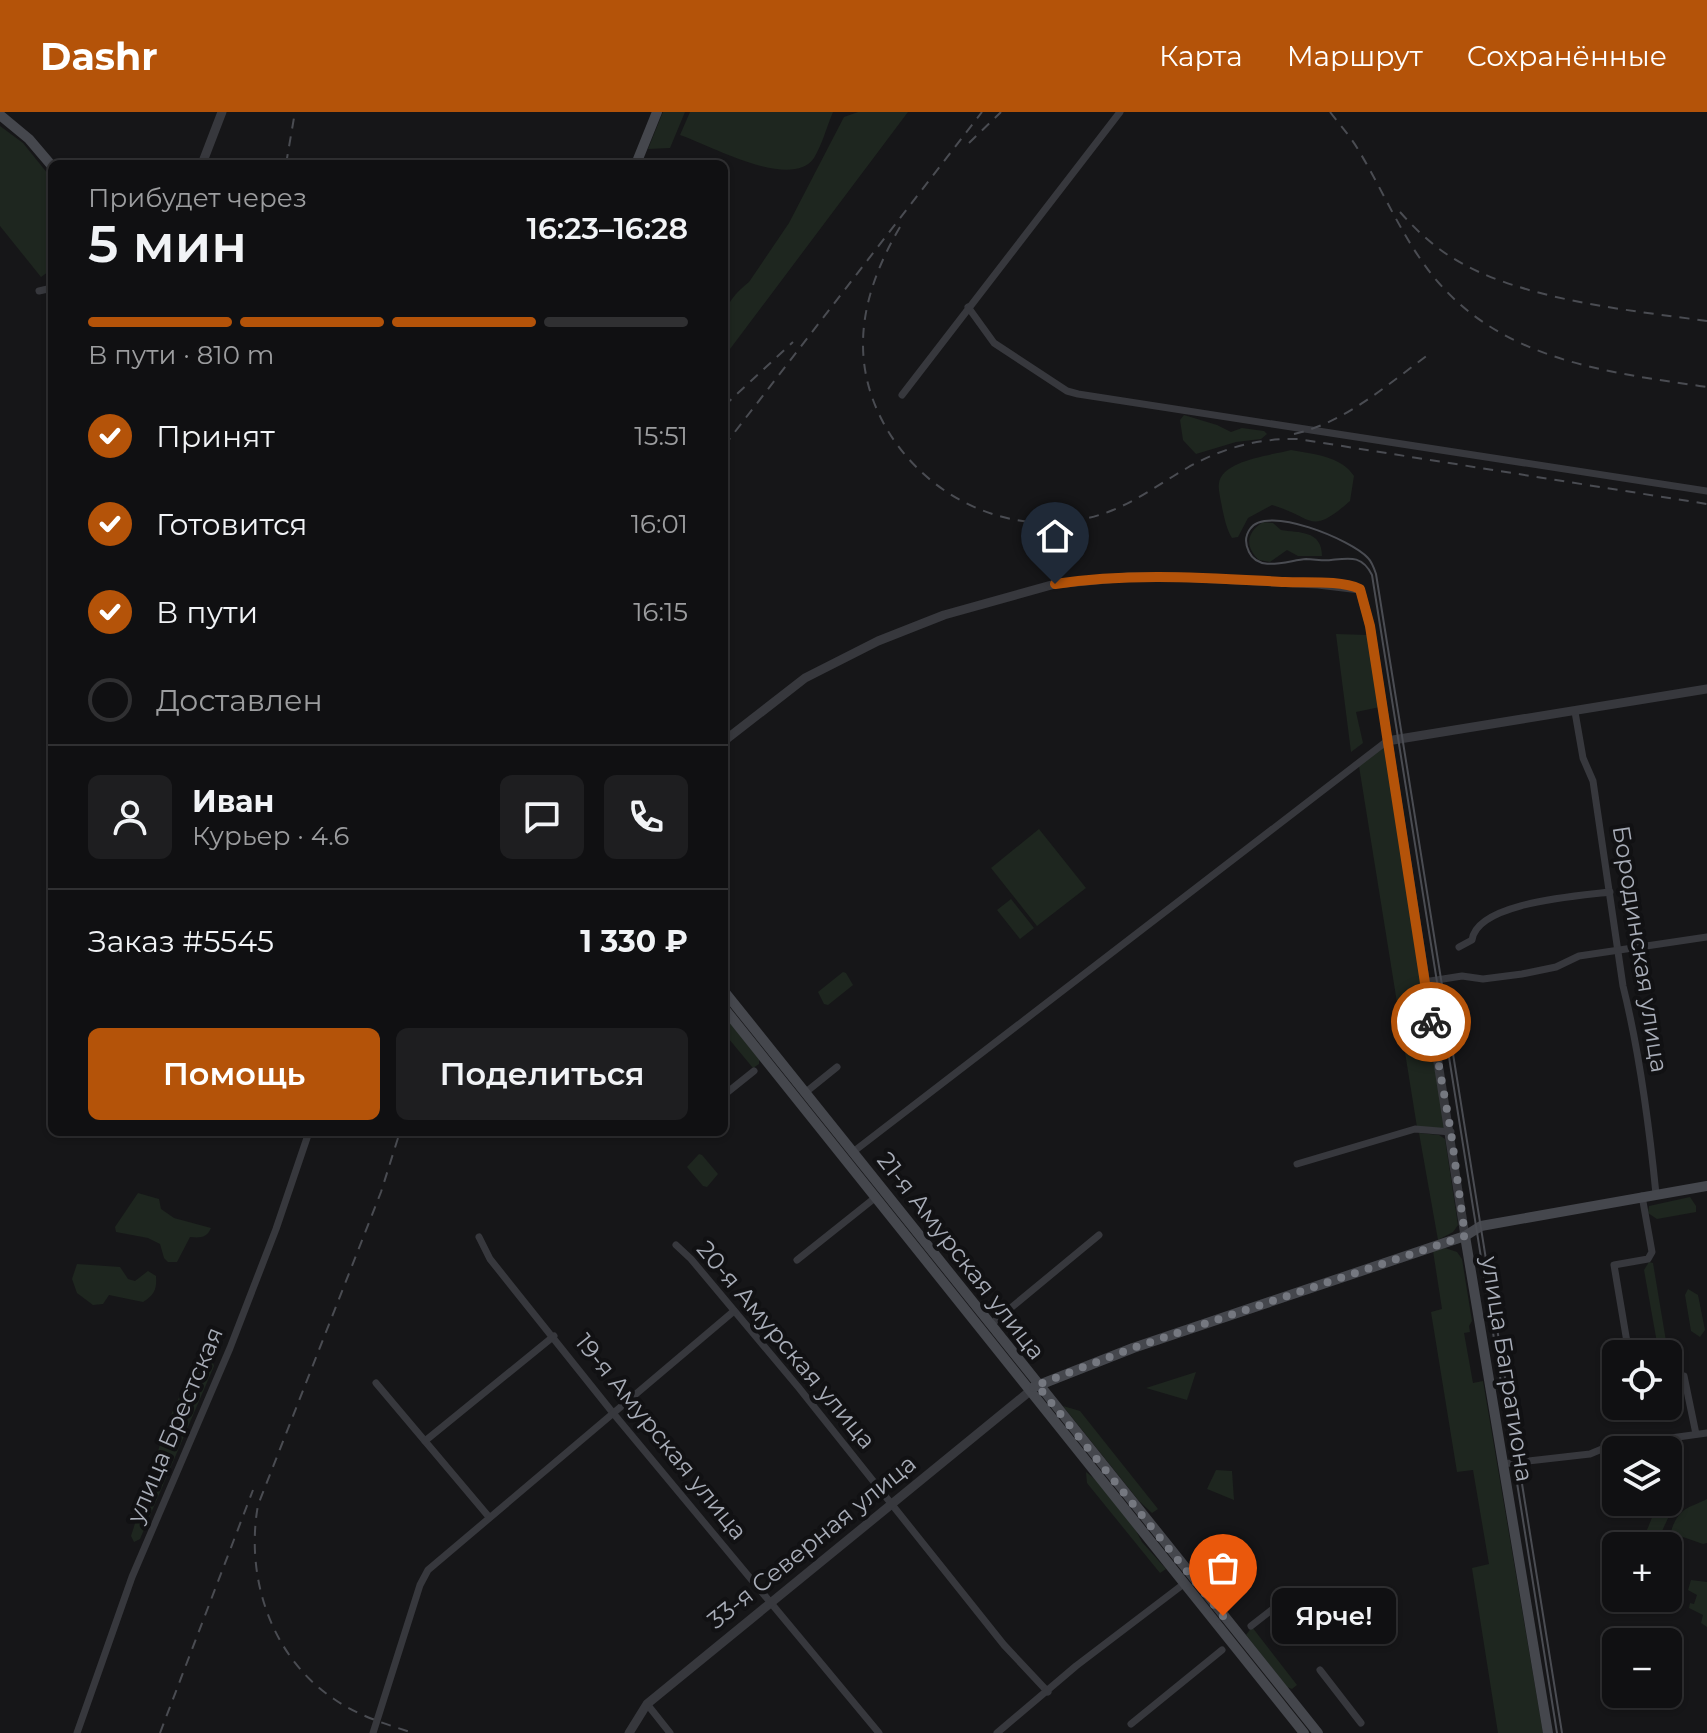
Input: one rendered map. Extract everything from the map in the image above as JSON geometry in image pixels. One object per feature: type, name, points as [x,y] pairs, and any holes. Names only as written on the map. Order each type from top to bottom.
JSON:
[{"type":"main road","points":[[638,160],[657,112]]},
{"type":"main road","points":[[0,115],[29,139],[48,161]]},
{"type":"main road","name":"21-я Амурская улица","points":[[728,996],[806,1092],[876,1197],[989,1326]]},
{"type":"main road","name":"21-я Амурская улица","points":[[728,1013],[989,1326],[1304,1733]]},
{"type":"main road","points":[[1034,1388],[1141,1345],[1465,1236],[1476,1228],[1499,1221],[1707,1186]]},
{"type":"main road","name":"улица Багратиона","points":[[1465,1236],[1548,1733]]},
{"type":"main road","name":"21-я Амурская улица","points":[[1034,1388],[1318,1733]]},
{"type":"street","points":[[204,160],[222,112]]},
{"type":"street","points":[[902,395],[1120,112]]},
{"type":"street","points":[[39,291],[48,289]]},
{"type":"street","points":[[968,307],[994,343],[1067,391],[1078,394],[1707,491]]},
{"type":"street","name":"улица Багратиона","points":[[728,738],[805,678],[878,641],[944,615],[1055,584],[1128,577],[1218,578],[1360,589],[1370,626],[1465,1236]]},
{"type":"street","points":[[849,1155],[1387,741],[1707,689]]},
{"type":"street","name":"Бородинская улица","points":[[1575,712],[1583,758],[1593,781],[1650,1137],[1656,1194]]},
{"type":"street","points":[[1459,947],[1472,940],[1473,930],[1506,909],[1610,892]]},
{"type":"street","points":[[1424,982],[1462,976],[1483,979],[1522,974],[1556,967],[1579,956],[1707,937]]},
{"type":"street","points":[[806,1092],[837,1067]]},
{"type":"street","points":[[728,1092],[754,1071]]},
{"type":"street","points":[[1297,1164],[1415,1129],[1451,1132]]},
{"type":"street","name":"улица Брестская","points":[[77,1733],[132,1577],[230,1348],[308,1136]]},
{"type":"street","points":[[1627,1340],[1614,1265],[1648,1259],[1652,1252],[1642,1196]]},
{"type":"street","points":[[797,1260],[876,1197]]},
{"type":"street","points":[[989,1326],[1099,1235]]},
{"type":"street","name":"19-я Амурская улица","points":[[479,1237],[490,1259],[613,1413],[879,1733]]},
{"type":"street","name":"20-я Амурская улица","points":[[676,1245],[734,1311],[1004,1645],[1048,1692]]},
{"type":"street","points":[[373,1733],[423,1576],[734,1311]]},
{"type":"street","points":[[425,1441],[554,1336]]},
{"type":"street","points":[[1682,1376],[1696,1434]]},
{"type":"street","points":[[376,1383],[489,1517]]},
{"type":"street","name":"33-я Северная улица","points":[[629,1733],[647,1704],[1034,1388]]},
{"type":"street","points":[[1682,1436],[1707,1433]]},
{"type":"street","points":[[1502,1464],[1590,1454],[1602,1449]]},
{"type":"street","points":[[997,1733],[1076,1666],[1185,1583]]},
{"type":"street","points":[[1251,1626],[1283,1601]]},
{"type":"street","points":[[1131,1724],[1222,1650]]},
{"type":"street","points":[[1320,1670],[1361,1723]]},
{"type":"street","points":[[647,1704],[670,1733]]},
{"type":"shaded area","points":[[663,112],[685,112],[670,148],[648,149]]},
{"type":"shaded area","points":[[690,112],[833,112],[814,158],[803,167],[788,170],[750,163],[680,135]]},
{"type":"shaded area","points":[[858,112],[908,112],[728,352],[728,305],[749,282],[789,223],[844,117]]},
{"type":"shaded area","points":[[0,126],[23,143],[48,174],[48,272],[41,277],[0,226]]},
{"type":"shaded area","points":[[1184,415],[1231,432],[1242,428],[1267,434],[1261,439],[1236,442],[1196,454],[1183,440],[1180,420]]},
{"type":"shaded area","points":[[1291,450],[1326,457],[1348,469],[1354,476],[1350,501],[1337,512],[1318,521],[1272,505],[1248,518],[1238,537],[1232,538],[1219,492],[1222,475],[1238,464]]},
{"type":"shaded area","points":[[1263,522],[1273,523],[1281,530],[1314,537],[1322,556],[1298,556],[1287,550],[1270,562],[1259,560],[1251,550],[1249,540]]},
{"type":"shaded area","points":[[1336,634],[1368,635],[1380,707],[1356,712],[1363,743],[1351,752]]},
{"type":"shaded area","points":[[1382,746],[1385,748],[1443,1129],[1417,1127],[1358,760]]},
{"type":"shaded area","points":[[1039,829],[1086,888],[1037,926],[991,868]]},
{"type":"shaded area","points":[[1011,899],[1034,928],[1020,939],[997,910]]},
{"type":"shaded area","points":[[843,972],[853,985],[828,1005],[824,1004],[818,992]]},
{"type":"shaded area","points":[[728,1020],[759,1059],[759,1064],[753,1068],[728,1038]]},
{"type":"shaded area","points":[[1419,1133],[1439,1135],[1445,1139],[1458,1225],[1453,1232],[1438,1240]]},
{"type":"shaded area","points":[[699,1154],[718,1174],[707,1187],[687,1167]]},
{"type":"shaded area","points":[[138,1193],[159,1199],[161,1209],[174,1218],[211,1228],[203,1237],[190,1237],[177,1262],[168,1262],[160,1244],[148,1238],[116,1232],[115,1227]]},
{"type":"shaded area","points":[[1690,1197],[1696,1212],[1657,1219],[1648,1213],[1649,1206]]},
{"type":"shaded area","points":[[1445,1248],[1457,1252],[1462,1259],[1472,1321],[1470,1332],[1464,1333],[1473,1383],[1483,1381],[1543,1733],[1498,1733],[1472,1568],[1489,1564],[1473,1470],[1457,1472],[1431,1312],[1442,1309],[1433,1251]]},
{"type":"shaded area","points":[[1649,1262],[1653,1263],[1666,1340],[1656,1340],[1644,1270]]},
{"type":"shaded area","points":[[77,1264],[120,1267],[128,1279],[135,1281],[148,1271],[156,1276],[153,1294],[143,1302],[109,1295],[103,1304],[93,1305],[77,1293],[72,1279]]},
{"type":"shaded area","points":[[1688,1289],[1698,1295],[1705,1330],[1700,1337],[1691,1331],[1685,1295]]},
{"type":"shaded area","points":[[201,1356],[212,1359],[214,1366],[140,1539],[134,1542],[131,1536],[166,1426],[196,1360]]},
{"type":"shaded area","points":[[1196,1372],[1187,1400],[1146,1388]]},
{"type":"shaded area","points":[[1063,1406],[1080,1411],[1158,1509],[1152,1513],[1139,1501]]},
{"type":"shaded area","points":[[1216,1470],[1232,1471],[1234,1500],[1207,1489]]},
{"type":"shaded area","points":[[1086,1472],[1096,1480],[1166,1569],[1160,1573],[1087,1483]]},
{"type":"shaded area","points":[[1707,1499],[1707,1543],[1683,1537],[1682,1539],[1682,1532],[1671,1532],[1685,1509]]},
{"type":"shaded area","points":[[1653,1516],[1669,1516],[1662,1532],[1646,1532]]},
{"type":"shaded area","points":[[1691,1580],[1707,1582],[1707,1627],[1701,1623],[1703,1615],[1689,1608],[1697,1595],[1688,1590]]},
{"type":"shaded area","points":[[1252,1627],[1297,1685],[1292,1689],[1287,1687],[1246,1635]]},
{"type":"tram line","points":[[1557,1733],[1372,575],[1360,561],[1350,559],[1306,559],[1275,564],[1260,562],[1249,552],[1246,540],[1250,529],[1259,522],[1290,522],[1328,534],[1359,551],[1373,565],[1376,574],[1562,1733]]},
{"type":"railway","points":[[287,160],[295,112]]},
{"type":"railway","points":[[728,441],[982,112]]},
{"type":"railway","points":[[969,143],[1001,112]]},
{"type":"railway","points":[[1330,112],[1356,146],[1419,257],[1446,291],[1477,318],[1547,354],[1625,374],[1707,387]]},
{"type":"railway","points":[[1400,212],[1451,257],[1509,284],[1575,301],[1707,321]]},
{"type":"railway","points":[[900,227],[877,275],[864,324],[863,348],[873,399],[884,424],[902,451],[925,475],[951,495],[980,509],[1010,519],[1042,523],[1075,521],[1119,508],[1213,455],[1255,442],[1298,439],[1707,504]]},
{"type":"railway","points":[[728,402],[793,342]]},
{"type":"railway","points":[[1294,434],[1350,411],[1432,352]]},
{"type":"railway","points":[[398,1138],[381,1192],[258,1505],[255,1532],[260,1587],[279,1638],[294,1661],[312,1682],[334,1699],[372,1719],[413,1733]]},
{"type":"railway","points":[[160,1733],[253,1490]]},
{"type":"way so far","points":[[1223,1616],[1037,1385],[1133,1348],[1465,1236],[1451,1132],[1431,1022]]},
{"type":"place","name":"Ярче!","points":[[1223,1616]]},
{"type":"route","points":[[1055,584],[1128,577],[1176,577],[1360,589],[1370,626],[1431,1022]]}]
